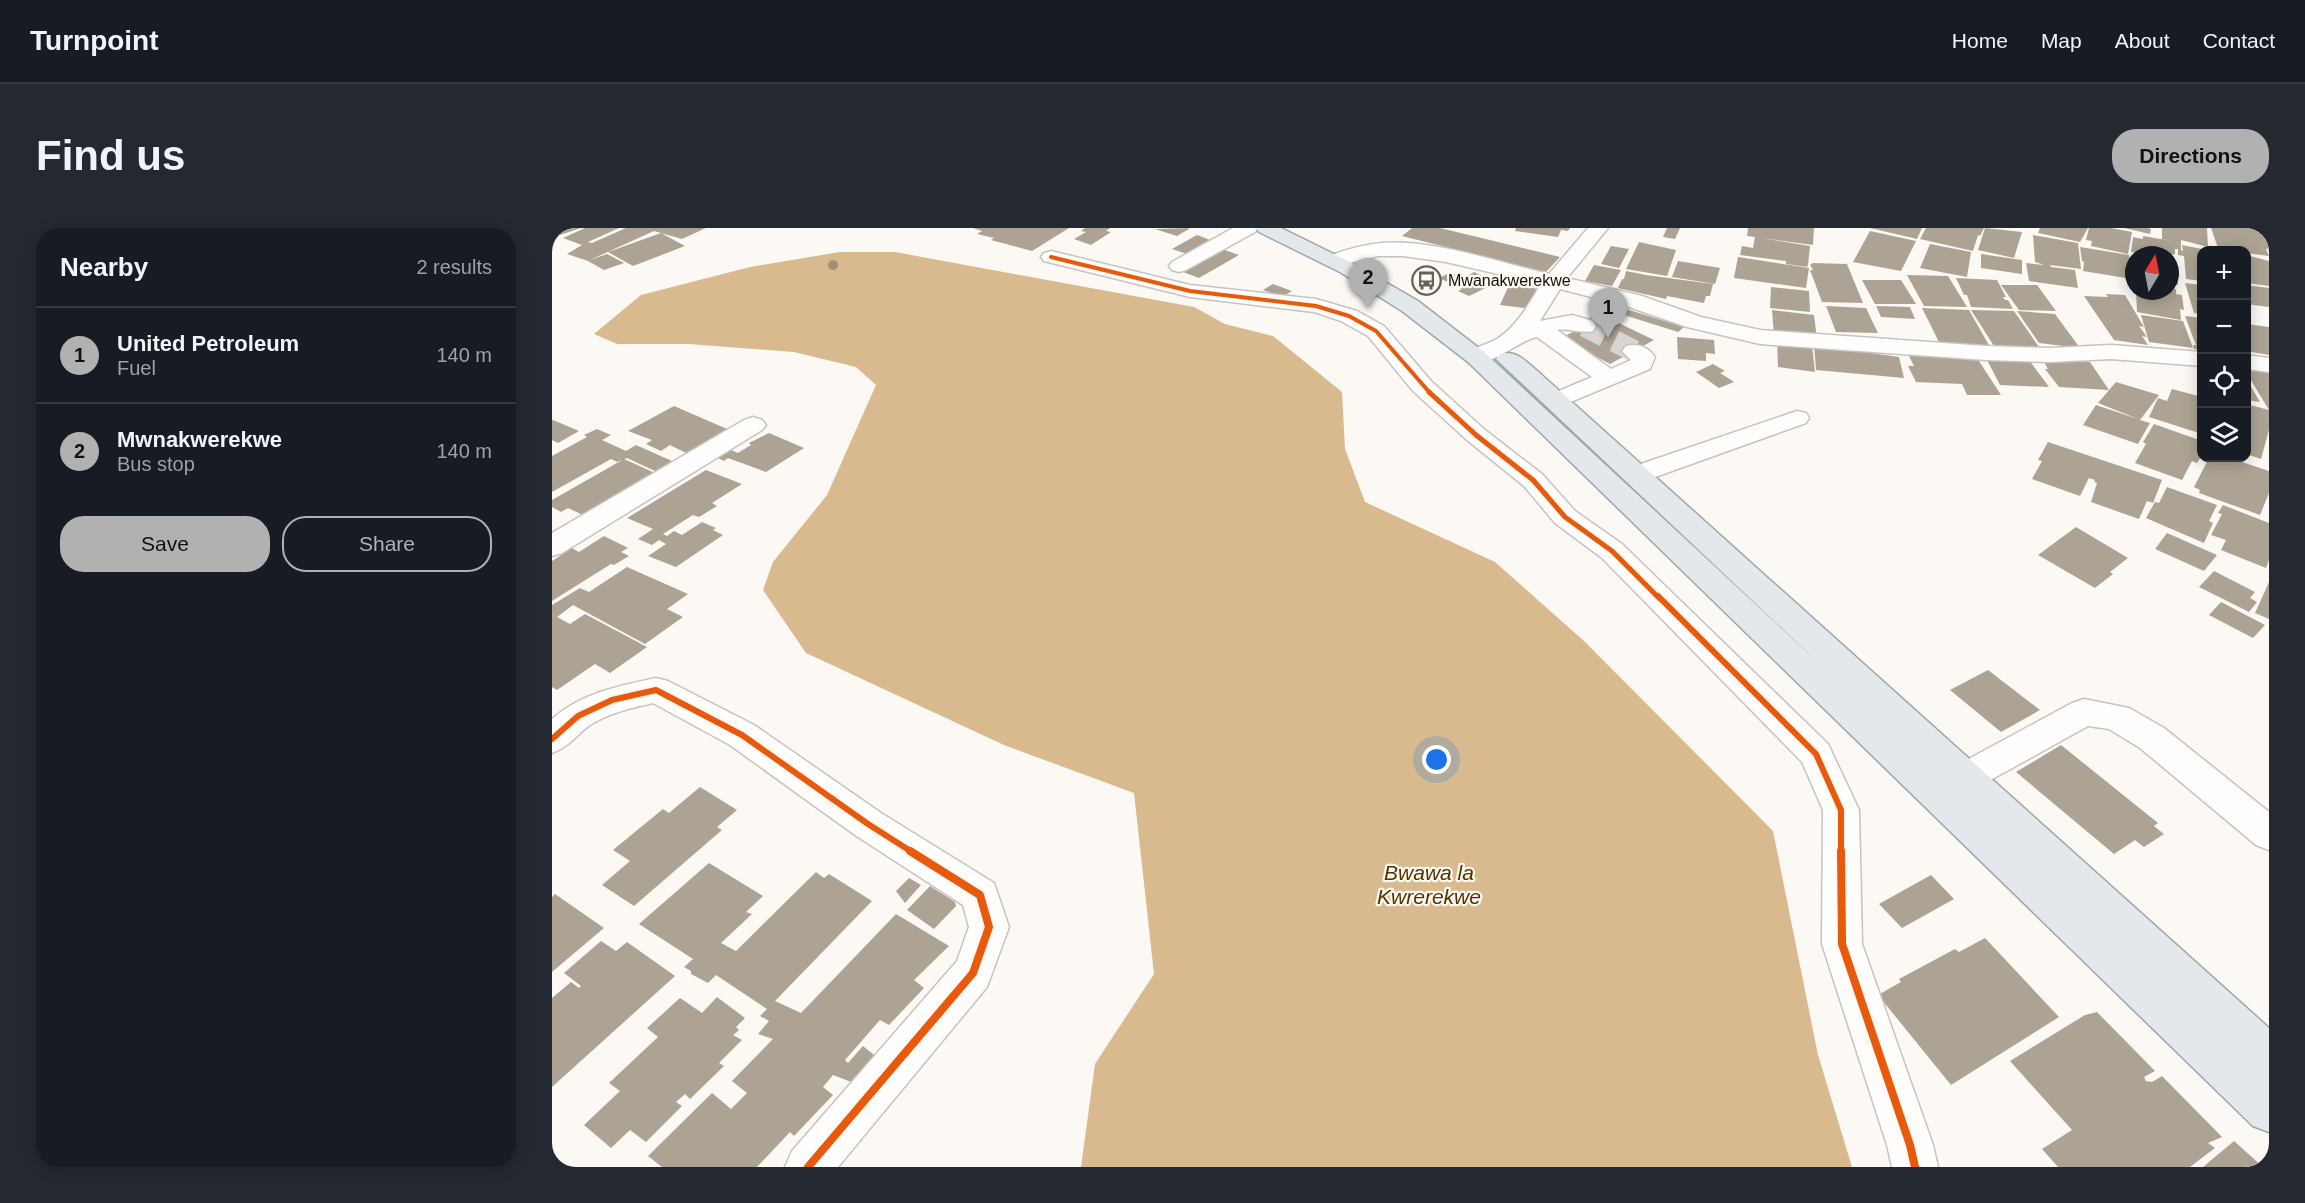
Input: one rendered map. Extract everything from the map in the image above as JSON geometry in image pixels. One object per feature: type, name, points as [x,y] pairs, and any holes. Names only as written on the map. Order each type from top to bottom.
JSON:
[{"type":"main road","points":[[1266,228],[1343,258]]},
{"type":"main road","points":[[1298,228],[1410,306],[1556,401],[2269,1057]]},
{"type":"main road","points":[[1487,354],[2269,1110]]},
{"type":"street","points":[[1179,266],[1248,228]]},
{"type":"street","points":[[1531,331],[1554,281],[1598,228]]},
{"type":"street","points":[[1343,258],[1384,249],[1420,253],[1554,281],[1634,301],[1695,322],[1760,337],[1986,353],[2050,355],[2111,352],[2197,358]]},
{"type":"street","points":[[1051,257],[1190,291],[1316,306],[1348,316],[1376,331],[1422,386],[1476,435],[1533,480],[1565,517],[1612,552],[1816,754],[1840,810],[1842,944],[1910,1144],[1915,1167]]},
{"type":"street","points":[[1487,354],[1531,331],[1568,322],[1578,322],[1585,326]]},
{"type":"street","points":[[1531,331],[1610,379]]},
{"type":"street","points":[[1556,401],[1642,364],[1643,357],[1634,351]]},
{"type":"street","points":[[2251,362],[2269,364]]},
{"type":"street","points":[[1635,475],[1797,418]]},
{"type":"street","points":[[555,540],[753,425]]},
{"type":"street","points":[[552,739],[578,716],[612,700],[656,690],[742,735],[868,824],[980,895],[989,927],[973,974],[808,1167]]},
{"type":"street","points":[[1966,777],[2084,712],[2117,717],[2152,738],[2269,834]]},
{"type":"water","name":"Bwawa la Kwrerekwe","points":[[840,252],[895,252],[1194,307],[1225,324],[1273,336],[1342,392],[1345,449],[1365,502],[1495,562],[1584,641],[1773,831],[1818,1055],[1852,1167],[1081,1167],[1095,1064],[1154,974],[1134,793],[1004,745],[806,653],[763,590],[773,562],[827,495],[876,385],[856,367],[794,352],[689,344],[617,344],[594,334],[641,295],[750,267]]},
{"type":"building","points":[[552,228],[581,228],[557,236],[552,234]]},
{"type":"building","points":[[585,228],[619,228],[588,242],[592,243],[626,228],[706,228],[682,239],[654,231],[590,260],[607,254],[624,263],[604,270],[588,261],[567,254],[582,245],[563,238]]},
{"type":"building","points":[[973,228],[1069,228],[1032,251],[991,240],[994,238],[977,234],[982,231]]},
{"type":"building","points":[[1085,228],[1110,228],[1106,231],[1111,232],[1091,245],[1074,239],[1086,232],[1081,231]]},
{"type":"building","points":[[1188,228],[1177,236],[1155,229]]},
{"type":"building","points":[[1412,228],[1440,228],[1560,257],[1546,272],[1402,236]]},
{"type":"building","points":[[1516,228],[1570,228],[1568,231],[1561,230],[1558,237],[1515,231]]},
{"type":"building","points":[[1667,228],[1680,228],[1675,239],[1663,237]]},
{"type":"building","points":[[1748,228],[1814,228],[1813,245],[1762,238],[1810,246],[1807,267],[1786,264],[1786,261],[1740,255],[1742,246],[1753,248],[1755,237],[1747,236]]},
{"type":"building","points":[[1870,228],[1922,228],[1917,239]]},
{"type":"building","points":[[1926,228],[1984,228],[1980,236],[1978,235],[1973,251],[1920,239]]},
{"type":"building","points":[[1985,228],[2022,232],[2014,258],[1978,250]]},
{"type":"building","points":[[2040,228],[2088,228],[2080,242],[2038,233]]},
{"type":"building","points":[[2089,228],[2111,228],[2132,232],[2129,246],[2125,246],[2125,253],[2091,246],[2092,241],[2086,240]]},
{"type":"building","points":[[2124,228],[2148,228],[2151,229],[2150,234]]},
{"type":"building","points":[[2162,228],[2207,228],[2208,246],[2181,240],[2183,251],[2182,245],[2197,248],[2197,280],[2186,279],[2184,256],[2179,255],[2179,246],[2132,246],[2133,237],[2143,239],[2143,236],[2178,242],[2162,239]]},
{"type":"building","points":[[2211,228],[2257,228],[2259,233],[2264,233],[2269,256],[2251,254],[2251,246],[2217,246]]},
{"type":"building","points":[[1870,231],[1916,241],[1901,271],[1853,262]]},
{"type":"building","points":[[661,233],[685,246],[633,266],[608,252]]},
{"type":"building","points":[[1197,235],[1218,243],[1193,256],[1172,249]]},
{"type":"building","points":[[2033,235],[2078,243],[2081,269],[2050,265],[2075,270],[2078,288],[2029,281],[2026,263],[2044,265],[2035,262]]},
{"type":"building","points":[[1639,242],[1676,250],[1667,276],[1626,269]]},
{"type":"building","points":[[1930,244],[1971,252],[1967,277],[1920,268]]},
{"type":"building","points":[[1611,246],[1629,249],[1619,268],[1601,264]]},
{"type":"building","points":[[2080,247],[2125,254],[2125,278],[2083,271],[2084,262]]},
{"type":"building","points":[[1219,248],[1239,255],[1199,278],[1178,270]]},
{"type":"building","points":[[1981,254],[2022,260],[2022,274],[1981,268]]},
{"type":"building","points":[[2251,256],[2269,261],[2269,286],[2251,284]]},
{"type":"building","points":[[1738,257],[1809,268],[1806,288],[1734,278]]},
{"type":"building","points":[[1678,261],[1720,268],[1715,284],[1672,277]]},
{"type":"building","points":[[1813,263],[1847,264],[1863,303],[1822,302],[1810,270],[1813,270],[1810,265]]},
{"type":"building","points":[[1594,265],[1621,270],[1612,286],[1585,281]]},
{"type":"building","points":[[1626,271],[1713,284],[1710,296],[1706,296],[1704,303],[1667,296],[1666,299],[1618,288]]},
{"type":"building","points":[[1474,272],[1496,283],[1469,296],[1458,291],[1462,289],[1439,278],[1449,273],[1464,278]]},
{"type":"building","points":[[1907,275],[1948,276],[1967,307],[1924,306]]},
{"type":"building","points":[[1956,278],[1997,280],[2006,297],[2003,297],[2008,300],[2013,309],[1971,307],[1967,295],[1964,295]]},
{"type":"building","points":[[1862,280],[1901,280],[1916,304],[1875,304]]},
{"type":"building","points":[[2185,283],[2197,284],[2197,313],[2194,313]]},
{"type":"building","points":[[1273,284],[1292,291],[1282,297],[1263,290]]},
{"type":"building","points":[[1509,285],[1539,289],[1531,309],[1500,305]]},
{"type":"building","points":[[2001,285],[2037,285],[2056,311],[2019,310]]},
{"type":"building","points":[[2251,286],[2269,288],[2269,307],[2251,305]]},
{"type":"building","points":[[1771,287],[1809,291],[1810,312],[1770,308]]},
{"type":"building","points":[[2106,294],[2125,295],[2125,300],[2128,300],[2144,327],[2139,326],[2147,337],[2142,336],[2148,345],[2114,340],[2084,296],[2108,297]]},
{"type":"building","points":[[2179,294],[2182,295],[2184,310],[2180,309],[2181,320],[2137,312],[2136,300],[2179,300]]},
{"type":"building","points":[[1826,306],[1866,308],[1878,333],[1836,332]]},
{"type":"building","points":[[1876,306],[1910,307],[1915,319],[1881,317]]},
{"type":"building","points":[[1922,308],[1969,310],[1990,347],[1947,345],[1946,342],[1939,342]]},
{"type":"building","points":[[1626,309],[1684,327],[1678,332],[1621,314]]},
{"type":"building","points":[[1772,310],[1814,315],[1817,339],[1774,335]]},
{"type":"building","points":[[1971,310],[2014,311],[2039,347],[1994,346]]},
{"type":"building","points":[[2017,311],[2055,314],[2080,348],[2039,343]]},
{"type":"building","points":[[2141,315],[2183,321],[2193,348],[2149,342]]},
{"type":"building","points":[[1604,316],[1654,340],[1610,364],[1561,338]]},
{"type":"building","points":[[2185,316],[2197,317],[2197,349],[2194,349],[2193,345],[2196,345]]},
{"type":"building","points":[[2251,325],[2269,327],[2269,355],[2251,352]]},
{"type":"building","points":[[1677,337],[1714,340],[1715,354],[1706,353],[1706,361],[1678,359]]},
{"type":"building","points":[[1777,341],[1812,345],[1815,372],[1778,367]]},
{"type":"building","points":[[1814,345],[1899,357],[1904,378],[1816,370]]},
{"type":"building","points":[[1909,356],[1977,358],[2001,395],[1967,395],[1962,384],[1916,382],[1908,366],[1914,366]]},
{"type":"building","points":[[1986,358],[2029,360],[2049,387],[2000,385]]},
{"type":"building","points":[[2043,360],[2090,362],[2109,390],[2059,387],[2045,369],[2048,369]]},
{"type":"building","points":[[1713,364],[1725,371],[1720,373],[1734,382],[1719,388],[1696,372]]},
{"type":"building","points":[[2251,370],[2269,372],[2269,410],[2251,380]]},
{"type":"building","points":[[2116,382],[2159,395],[2140,420],[2150,423],[2138,444],[2083,425],[2096,405],[2138,419],[2098,403]]},
{"type":"building","points":[[2251,387],[2260,402],[2251,401]]},
{"type":"building","points":[[2172,389],[2197,396],[2197,432],[2149,417],[2158,398],[2167,401]]},
{"type":"building","points":[[2251,405],[2269,410],[2269,430],[2261,459],[2251,456]]},
{"type":"building","points":[[674,406],[727,429],[686,453],[670,445],[661,451],[646,444],[652,440],[628,431]]},
{"type":"building","points":[[552,420],[579,431],[558,443],[552,440]]},
{"type":"building","points":[[2154,424],[2197,439],[2198,462],[2197,463],[2192,461],[2182,480],[2135,463],[2146,444],[2143,442]]},
{"type":"building","points":[[597,429],[611,435],[602,440],[626,451],[636,445],[672,461],[655,471],[627,458],[617,462],[611,459],[552,492],[552,456]]},
{"type":"building","points":[[769,433],[804,448],[766,472],[728,458],[724,461],[716,457],[729,449],[738,453],[751,445],[749,443]]},
{"type":"building","points":[[2048,442],[2162,480],[2153,503],[2147,501],[2139,519],[2091,502],[2097,483],[2094,482],[2095,480],[2089,478],[2080,496],[2032,479],[2042,461],[2038,460]]},
{"type":"building","points":[[624,459],[657,474],[585,516],[568,508],[561,512],[552,507],[552,500]]},
{"type":"building","points":[[2207,462],[2242,462],[2269,471],[2269,493],[2260,515],[2199,493],[2200,490],[2194,487]]},
{"type":"building","points":[[706,470],[742,484],[712,503],[717,506],[699,517],[693,515],[663,534],[667,536],[674,531],[682,535],[702,522],[716,528],[713,530],[723,535],[676,567],[648,556],[666,544],[659,540],[652,545],[638,539],[653,529],[627,518]]},
{"type":"building","points":[[2167,487],[2217,505],[2209,521],[2213,523],[2204,543],[2146,518],[2155,502],[2159,503]]},
{"type":"building","points":[[2223,505],[2269,523],[2269,560],[2266,568],[2221,550],[2226,540],[2211,535],[2222,514],[2218,513]]},
{"type":"building","points":[[2076,527],[2128,558],[2095,588],[2038,555]]},
{"type":"building","points":[[2167,533],[2217,555],[2204,571],[2155,549]]},
{"type":"building","points":[[604,536],[628,548],[621,552],[629,556],[614,565],[611,564],[552,601],[552,561],[572,548],[579,552]]},
{"type":"building","points":[[627,567],[688,594],[667,609],[683,617],[645,644],[573,605],[557,617],[570,624],[585,614],[647,647],[610,673],[595,664],[557,690],[552,687],[552,605],[580,588],[589,592]]},
{"type":"building","points":[[2214,571],[2255,592],[2250,598],[2257,602],[2249,612],[2199,587]]},
{"type":"building","points":[[2269,582],[2269,619],[2255,613]]},
{"type":"building","points":[[2221,602],[2265,625],[2253,638],[2209,615]]},
{"type":"building","points":[[1988,670],[2040,710],[2001,732],[1950,690]]},
{"type":"building","points":[[2061,745],[2158,823],[2154,826],[2164,834],[2144,847],[2135,840],[2114,854],[2016,772]]},
{"type":"building","points":[[700,787],[737,810],[717,827],[722,830],[634,906],[602,885],[630,861],[613,850],[663,809],[669,813]]},
{"type":"building","points":[[709,863],[763,896],[746,912],[752,914],[721,943],[736,951],[816,872],[824,878],[829,874],[872,901],[775,1001],[801,1013],[896,914],[949,946],[914,980],[924,988],[889,1025],[880,1020],[845,1060],[848,1063],[863,1046],[878,1058],[854,1083],[833,1075],[823,1087],[833,1095],[794,1136],[790,1132],[757,1167],[662,1167],[648,1156],[712,1093],[731,1109],[747,1093],[732,1081],[773,1039],[758,1034],[769,1021],[760,1016],[767,1009],[716,975],[708,983],[691,974],[691,971],[684,967],[693,959],[639,924]]},
{"type":"building","points":[[1931,875],[1954,899],[1902,928],[1879,904]]},
{"type":"building","points":[[909,878],[921,885],[905,903],[896,891]]},
{"type":"building","points":[[930,886],[955,902],[956,906],[934,929],[907,910]]},
{"type":"building","points":[[555,894],[604,928],[552,972],[552,897]]},
{"type":"building","points":[[1985,938],[2059,1017],[1951,1085],[1878,995],[1901,982],[1899,979],[1955,949],[1959,952]]},
{"type":"building","points":[[601,941],[616,951],[627,942],[675,976],[552,1087],[552,998],[571,982],[579,988],[581,986],[564,973]]},
{"type":"building","points":[[717,997],[745,1018],[736,1027],[739,1030],[733,1035],[742,1040],[719,1063],[724,1066],[690,1099],[685,1094],[676,1102],[682,1106],[646,1142],[630,1130],[611,1148],[584,1125],[620,1091],[609,1083],[658,1037],[647,1028],[680,998],[702,1013]]},
{"type":"building","points":[[2097,1012],[2155,1071],[2144,1077],[2146,1081],[2152,1082],[2162,1076],[2222,1137],[2208,1143],[2215,1148],[2190,1167],[2058,1167],[2042,1149],[2072,1130],[2010,1061],[2085,1015]]},
{"type":"building","points":[[2234,1141],[2263,1167],[2203,1167]]},
{"type":"tunnel","points":[[1585,326],[1634,351]]},
{"type":"cycle path","points":[[1051,257],[1190,291],[1316,306],[1349,316],[1376,331],[1422,386],[1476,435],[1533,480],[1565,517],[1612,551],[1816,754],[1841,810],[1842,944],[1910,1145],[1915,1167]]},
{"type":"cycle path","points":[[552,739],[578,716],[612,700],[656,690],[742,735],[868,824],[980,895],[989,927],[973,973],[808,1167]]},
{"type":"place","name":"Mwanakwerekwe","points":[[1427,280]]},
{"type":"place","name":"Mwnakwerekwe","points":[[1368,308]]},
{"type":"place","name":"United Petroleum","points":[[1608,338]]}]
